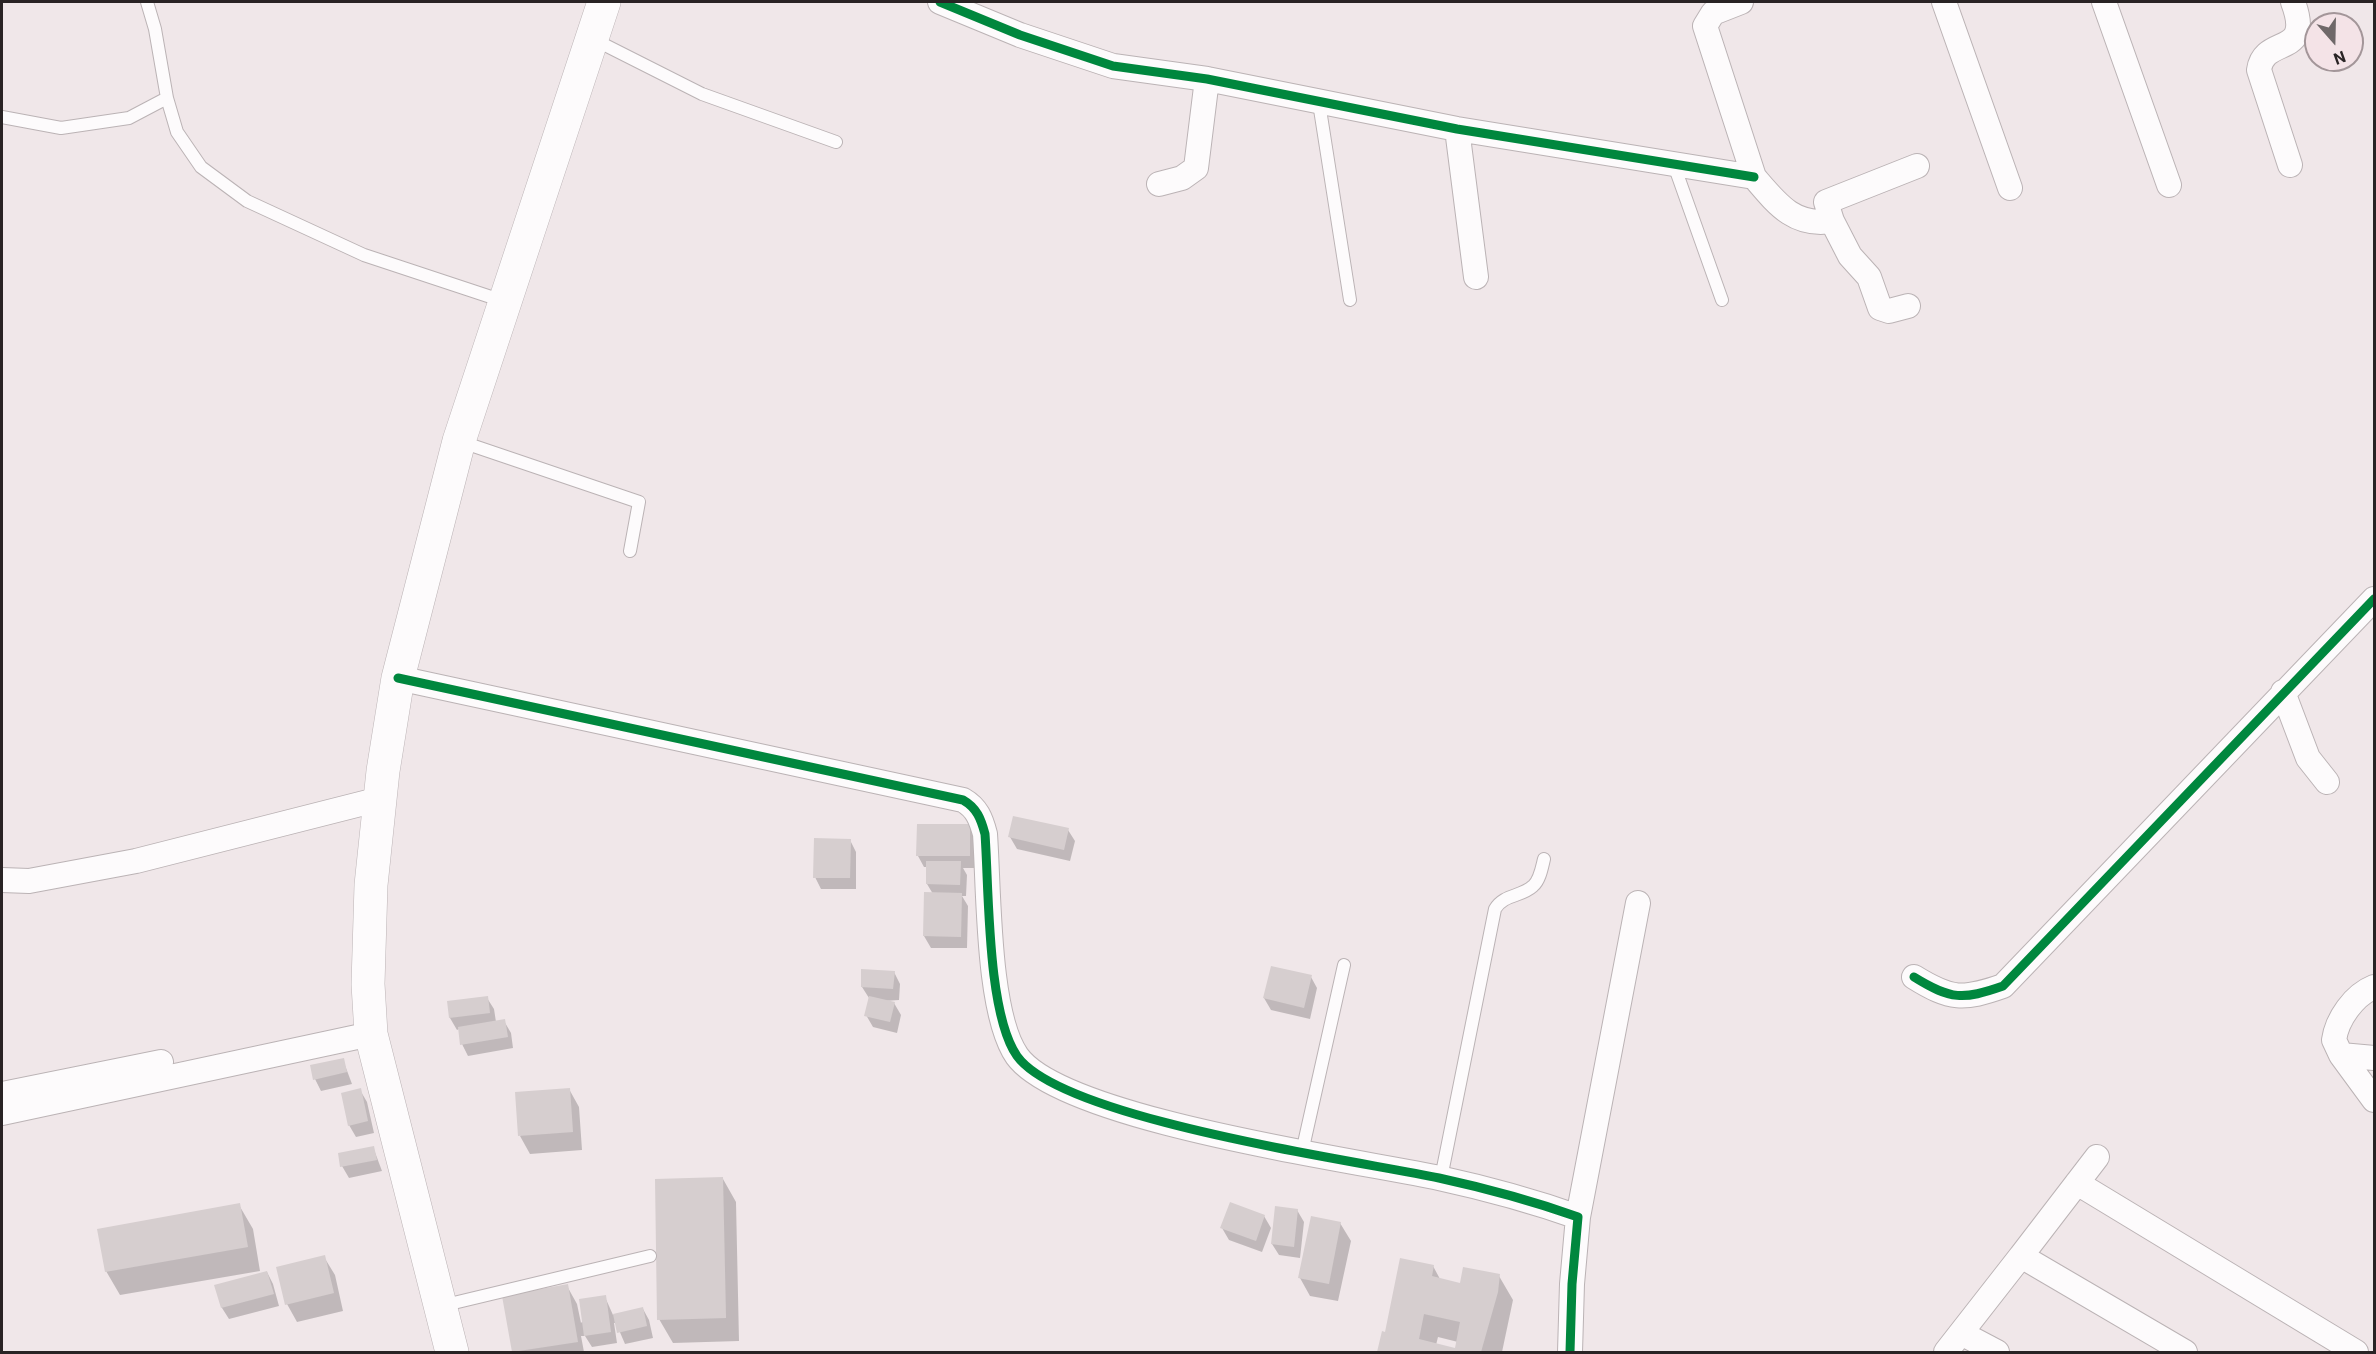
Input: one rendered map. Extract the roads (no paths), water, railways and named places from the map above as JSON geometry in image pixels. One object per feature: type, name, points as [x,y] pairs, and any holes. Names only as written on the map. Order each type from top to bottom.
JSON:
[{"type":"highway","points":[[452,1353],[370,1026],[368,984],[371,885],[398,678],[459,441],[604,2]]},
{"type":"street","points":[[940,2],[1020,35],[1113,66],[1207,79],[1457,129],[1754,177]]},
{"type":"street","points":[[1741,2],[1713,13],[1705,26],[1754,177],[1770,197],[1798,219],[1814,224],[1832,221]]},
{"type":"street","points":[[1944,2],[2010,188]]},
{"type":"street","points":[[2104,2],[2169,185]]},
{"type":"street","points":[[2290,165],[2259,70],[2260,62],[2265,55],[2296,36],[2300,27],[2293,2]]},
{"type":"street","points":[[1159,184],[1182,178],[1196,168],[1207,79]]},
{"type":"street","points":[[1457,129],[1476,277]]},
{"type":"street","points":[[1908,306],[1889,311],[1880,308],[1869,277],[1851,256],[1826,206],[1828,200],[1917,166]]},
{"type":"street","points":[[1914,977],[1952,997],[1979,994],[2003,986],[2374,599]]},
{"type":"street","points":[[398,678],[963,800],[972,805],[979,814],[985,834],[995,986],[1001,1017],[1017,1056],[1032,1072],[1066,1091],[1158,1122],[1441,1178],[1578,1217]]},
{"type":"street","points":[[2283,692],[2308,758],[2327,782]]},
{"type":"street","points":[[2,880],[29,881],[136,861],[381,799]]},
{"type":"street","points":[[1570,1353],[1572,1284],[1578,1217],[1638,903]]},
{"type":"street","points":[[2374,986],[2354,1001],[2341,1020],[2334,1040],[2341,1055],[2374,1100]]},
{"type":"street","points":[[2,1113],[92,1085],[370,1026]]},
{"type":"street","points":[[2341,1055],[2374,1058]]},
{"type":"street","points":[[2,1094],[92,1085]]},
{"type":"street","points":[[1946,1353],[2097,1157]]},
{"type":"street","points":[[2077,1183],[2356,1353]]},
{"type":"street","points":[[2021,1256],[2185,1353]]},
{"type":"street","points":[[1962,1333],[1997,1353]]},
{"type":"lane","points":[[147,2],[155,29],[167,98],[177,132],[201,167],[247,201],[364,255],[504,302]]},
{"type":"lane","points":[[592,39],[702,94],[836,142]]},
{"type":"lane","points":[[2,117],[61,128],[129,118],[167,98]]},
{"type":"lane","points":[[1319,103],[1350,300]]},
{"type":"lane","points":[[1674,165],[1722,300]]},
{"type":"lane","points":[[459,441],[639,502],[630,551]]},
{"type":"lane","points":[[1441,1178],[1495,909],[1499,902],[1507,897],[1532,887],[1538,879],[1544,858]]},
{"type":"lane","points":[[1302,1152],[1344,964]]},
{"type":"lane","points":[[439,1306],[650,1256]]}]
